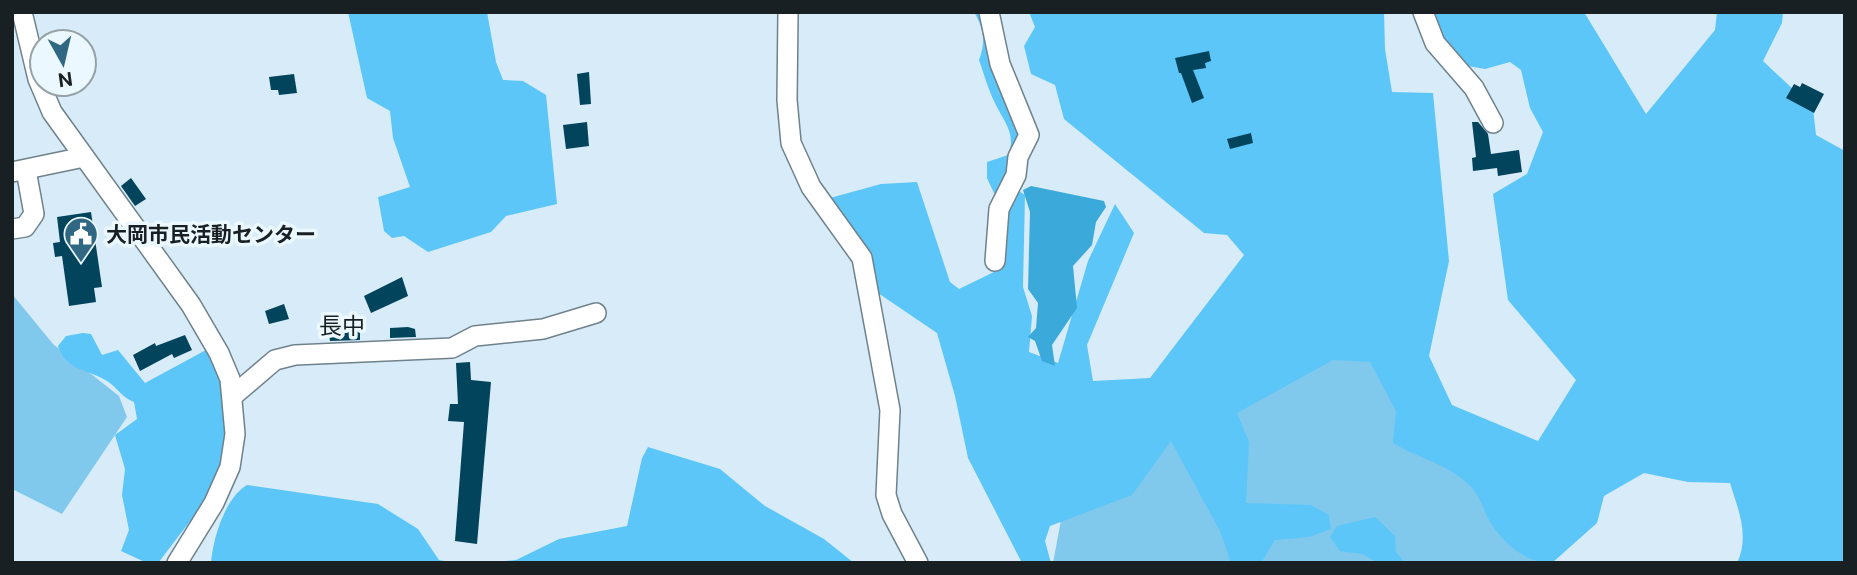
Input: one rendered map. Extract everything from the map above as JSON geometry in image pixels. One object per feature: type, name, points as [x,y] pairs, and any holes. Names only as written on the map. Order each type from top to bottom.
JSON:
[{"type":"street","points":[[22,12],[44,97],[191,305],[219,353],[234,395],[236,434],[230,467],[214,503],[177,563]]},
{"type":"street","points":[[788,12],[787,100],[791,144],[811,187],[862,258],[890,410],[886,495],[892,514],[918,563]]},
{"type":"street","points":[[989,12],[1000,64],[1029,135],[1018,157],[1016,175],[999,209],[995,261]]},
{"type":"street","points":[[1423,12],[1435,43],[1474,88],[1493,123]]},
{"type":"street","points":[[12,229],[29,224],[34,208],[19,171],[84,157]]},
{"type":"street","points":[[12,194],[24,195],[34,208]]},
{"type":"street","points":[[234,395],[275,360],[295,355],[452,348],[475,335],[543,329],[596,313]]},
{"type":"shaded area","points":[[348,12],[487,12],[496,62],[503,80],[523,81],[546,95],[557,204],[506,216],[491,232],[428,252],[404,236],[392,238],[384,231],[378,197],[410,187],[393,138],[390,111],[367,98]]},
{"type":"shaded area","points":[[974,12],[983,12],[1020,139],[1014,188],[1025,195],[1023,287],[1032,316],[1029,352],[1058,363],[1088,261],[1115,204],[1134,233],[1087,345],[1093,381],[1150,378],[1244,255],[1227,235],[1204,233],[1064,119],[1055,85],[1031,74],[1024,46],[1035,27],[1029,12],[1384,12],[1385,49],[1392,92],[1433,93],[1449,261],[1429,356],[1452,405],[1538,441],[1576,380],[1508,300],[1493,194],[1527,174],[1543,132],[1530,108],[1521,70],[1510,62],[1485,69],[1462,65],[1440,40],[1427,12],[1584,12],[1646,114],[1715,30],[1717,12],[1783,12],[1782,23],[1763,61],[1813,108],[1816,135],[1845,151],[1845,563],[1737,563],[1743,533],[1730,483],[1688,482],[1644,473],[1604,496],[1597,523],[1552,563],[1532,559],[1515,550],[1493,527],[1475,492],[1464,481],[1445,468],[1393,443],[1396,411],[1370,362],[1333,360],[1237,413],[1249,442],[1246,503],[1311,505],[1329,515],[1331,529],[1309,537],[1275,540],[1261,563],[1231,563],[1220,531],[1171,441],[1132,495],[1050,526],[1045,541],[1051,563],[1022,563],[968,458],[955,396],[937,333],[878,293],[830,198],[881,184],[917,182],[950,282],[959,289],[996,271],[1001,208],[987,178],[987,162],[1008,155],[1011,140],[979,60],[983,36]]},
{"type":"shaded area","points":[[1031,186],[1104,201],[1106,207],[1096,222],[1092,245],[1073,266],[1077,308],[1052,345],[1055,366],[1042,361],[1035,341],[1028,337],[1036,328],[1038,303],[1028,289],[1030,212],[1023,190]]},
{"type":"shaded area","points":[[12,294],[53,344],[119,396],[127,417],[62,514],[12,489]]},
{"type":"shaded area","points":[[91,334],[102,355],[118,350],[145,383],[206,350],[223,388],[231,427],[222,465],[204,503],[158,563],[147,563],[121,551],[129,530],[122,495],[125,469],[115,435],[137,419],[134,402],[107,381],[72,365],[62,354],[58,346],[66,336]]},
{"type":"shaded area","points":[[1361,348],[1548,563],[1053,563],[1061,520],[1216,396]]},
{"type":"shaded area","points":[[648,447],[720,469],[765,506],[824,539],[854,563],[486,563],[516,560],[559,539],[627,526],[642,458]]},
{"type":"shaded area","points":[[247,485],[378,504],[418,529],[439,560],[455,563],[211,563],[214,542],[226,509]]},
{"type":"shaded area","points":[[1375,517],[1395,536],[1396,552],[1405,563],[1379,563],[1362,554],[1340,551],[1330,537],[1337,526]]},
{"type":"building","points":[[1209,51],[1211,61],[1205,63],[1206,68],[1193,70],[1204,98],[1192,103],[1175,58]]},
{"type":"building","points":[[589,72],[591,104],[580,105],[577,74]]},
{"type":"building","points":[[294,74],[297,93],[279,95],[278,90],[271,90],[269,77]]},
{"type":"building","points":[[1802,83],[1824,94],[1814,113],[1786,98],[1794,84],[1800,87]]},
{"type":"building","points":[[587,122],[589,146],[566,149],[563,125]]},
{"type":"building","points":[[1472,122],[1478,122],[1488,134],[1491,154],[1519,150],[1522,172],[1498,176],[1497,168],[1473,171],[1472,158],[1476,157]]},
{"type":"building","points":[[1251,133],[1253,143],[1230,149],[1227,139]]},
{"type":"building","points":[[131,178],[146,199],[135,206],[121,186]]},
{"type":"building","points":[[91,212],[102,287],[94,288],[96,302],[69,306],[62,256],[55,257],[53,243],[60,242],[57,217]]},
{"type":"building","points":[[402,277],[408,296],[371,313],[364,296]]},
{"type":"building","points":[[284,304],[289,319],[269,324],[265,311]]},
{"type":"building","points":[[390,328],[415,329],[416,337],[390,338]]},
{"type":"building","points":[[360,330],[360,340],[330,341],[329,332]]},
{"type":"building","points":[[185,335],[192,350],[174,358],[172,354],[140,371],[133,355],[155,343],[156,346]]},
{"type":"building","points":[[470,362],[471,380],[491,382],[477,544],[455,541],[464,422],[448,421],[450,404],[458,404],[456,363]]},
{"type":"place","name":"大岡市民活動センター","points":[[81,264]]},
{"type":"district","name":"長中","points":[[342,325]]}]
